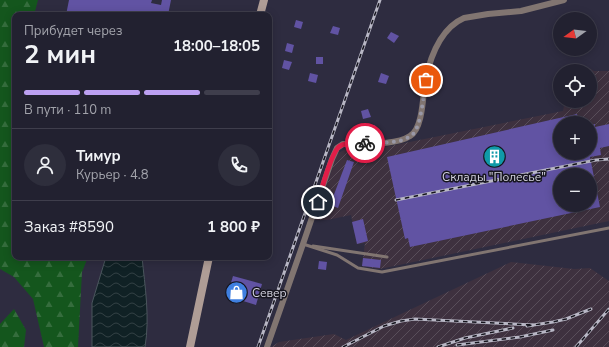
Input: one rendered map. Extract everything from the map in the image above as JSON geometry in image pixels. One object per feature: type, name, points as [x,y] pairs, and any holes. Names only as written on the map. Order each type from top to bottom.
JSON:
[{"type":"street","points":[[261,12],[264,0]]},
{"type":"street","points":[[267,347],[337,148],[343,144],[389,142],[409,137],[414,133],[421,114],[426,80],[434,54],[443,36],[455,22],[464,18],[532,9],[564,0]]},
{"type":"street","points":[[190,347],[208,260]]},
{"type":"lane","points":[[303,244],[337,256],[358,268],[382,272],[609,228]]},
{"type":"lane","points":[[303,244],[387,257]]},
{"type":"shaded area","points":[[597,71],[609,71],[609,221],[380,269],[362,266],[365,243],[357,244],[351,215],[327,220],[315,220],[337,154],[347,148],[370,148],[374,155],[385,147],[563,111],[564,108],[597,108]]},
{"type":"shaded area","points":[[511,262],[574,269],[590,268],[609,281],[609,347],[271,347],[279,342],[334,334],[346,340]]},
{"type":"green space","points":[[0,0],[38,0],[35,12],[12,12],[12,260],[87,260],[82,272],[78,347],[44,347],[33,299],[14,277],[0,269]]},
{"type":"green space","points":[[14,309],[26,330],[24,347],[0,347],[0,324]]},
{"type":"water","points":[[105,260],[142,260],[147,313],[145,347],[92,347],[92,303]]},
{"type":"building","points":[[69,0],[152,0],[151,3],[161,5],[162,0],[171,0],[169,12],[67,12]]},
{"type":"building","points":[[296,20],[303,22],[301,29],[294,27]]},
{"type":"building","points":[[333,26],[340,28],[338,35],[330,33]]},
{"type":"building","points":[[391,32],[399,36],[394,43],[387,38]]},
{"type":"building","points":[[287,43],[294,45],[292,53],[285,51]]},
{"type":"building","points":[[316,57],[323,57],[323,64],[316,64]]},
{"type":"building","points":[[284,60],[292,62],[289,70],[282,68]]},
{"type":"building","points":[[310,73],[318,75],[316,83],[308,81]]},
{"type":"building","points":[[381,73],[389,76],[386,84],[378,82]]},
{"type":"building","points":[[368,109],[371,117],[363,119],[361,111]]},
{"type":"building","points":[[553,119],[553,160],[591,160],[592,168],[553,168],[553,212],[576,212],[410,247],[408,238],[405,239],[387,157]]},
{"type":"building","points":[[609,124],[609,146],[600,148],[601,155],[597,156],[597,127]]},
{"type":"building","points":[[375,125],[377,133],[369,135],[368,126]]},
{"type":"building","points":[[347,160],[354,162],[338,208],[330,205]]},
{"type":"building","points":[[597,192],[600,207],[597,208]]},
{"type":"building","points":[[363,219],[368,241],[357,244],[352,222]]},
{"type":"building","points":[[363,258],[381,260],[380,268],[362,266]]},
{"type":"building","points":[[319,261],[327,262],[326,270],[318,269]]},
{"type":"building","points":[[233,276],[262,284],[256,305],[227,296]]},
{"type":"railway","points":[[258,347],[380,0]]},
{"type":"railway","points":[[396,200],[596,160],[609,159]]},
{"type":"railway","points":[[527,326],[566,319],[591,309]]},
{"type":"railway","points":[[576,347],[609,309]]},
{"type":"railway","points":[[343,347],[384,326],[415,319],[533,325]]},
{"type":"railway","points":[[438,347],[465,338],[513,328]]},
{"type":"railway","points":[[457,345],[520,337],[553,330]]},
{"type":"way so far","points":[[365,143],[381,143],[400,140],[409,137],[414,133],[421,114],[426,80]]},
{"type":"place","name":"Склады \"Полесье\"","points":[[494,156]]},
{"type":"place","name":"Север","points":[[237,293]]},
{"type":"route","points":[[318,202],[335,150],[343,144],[365,143]]}]
